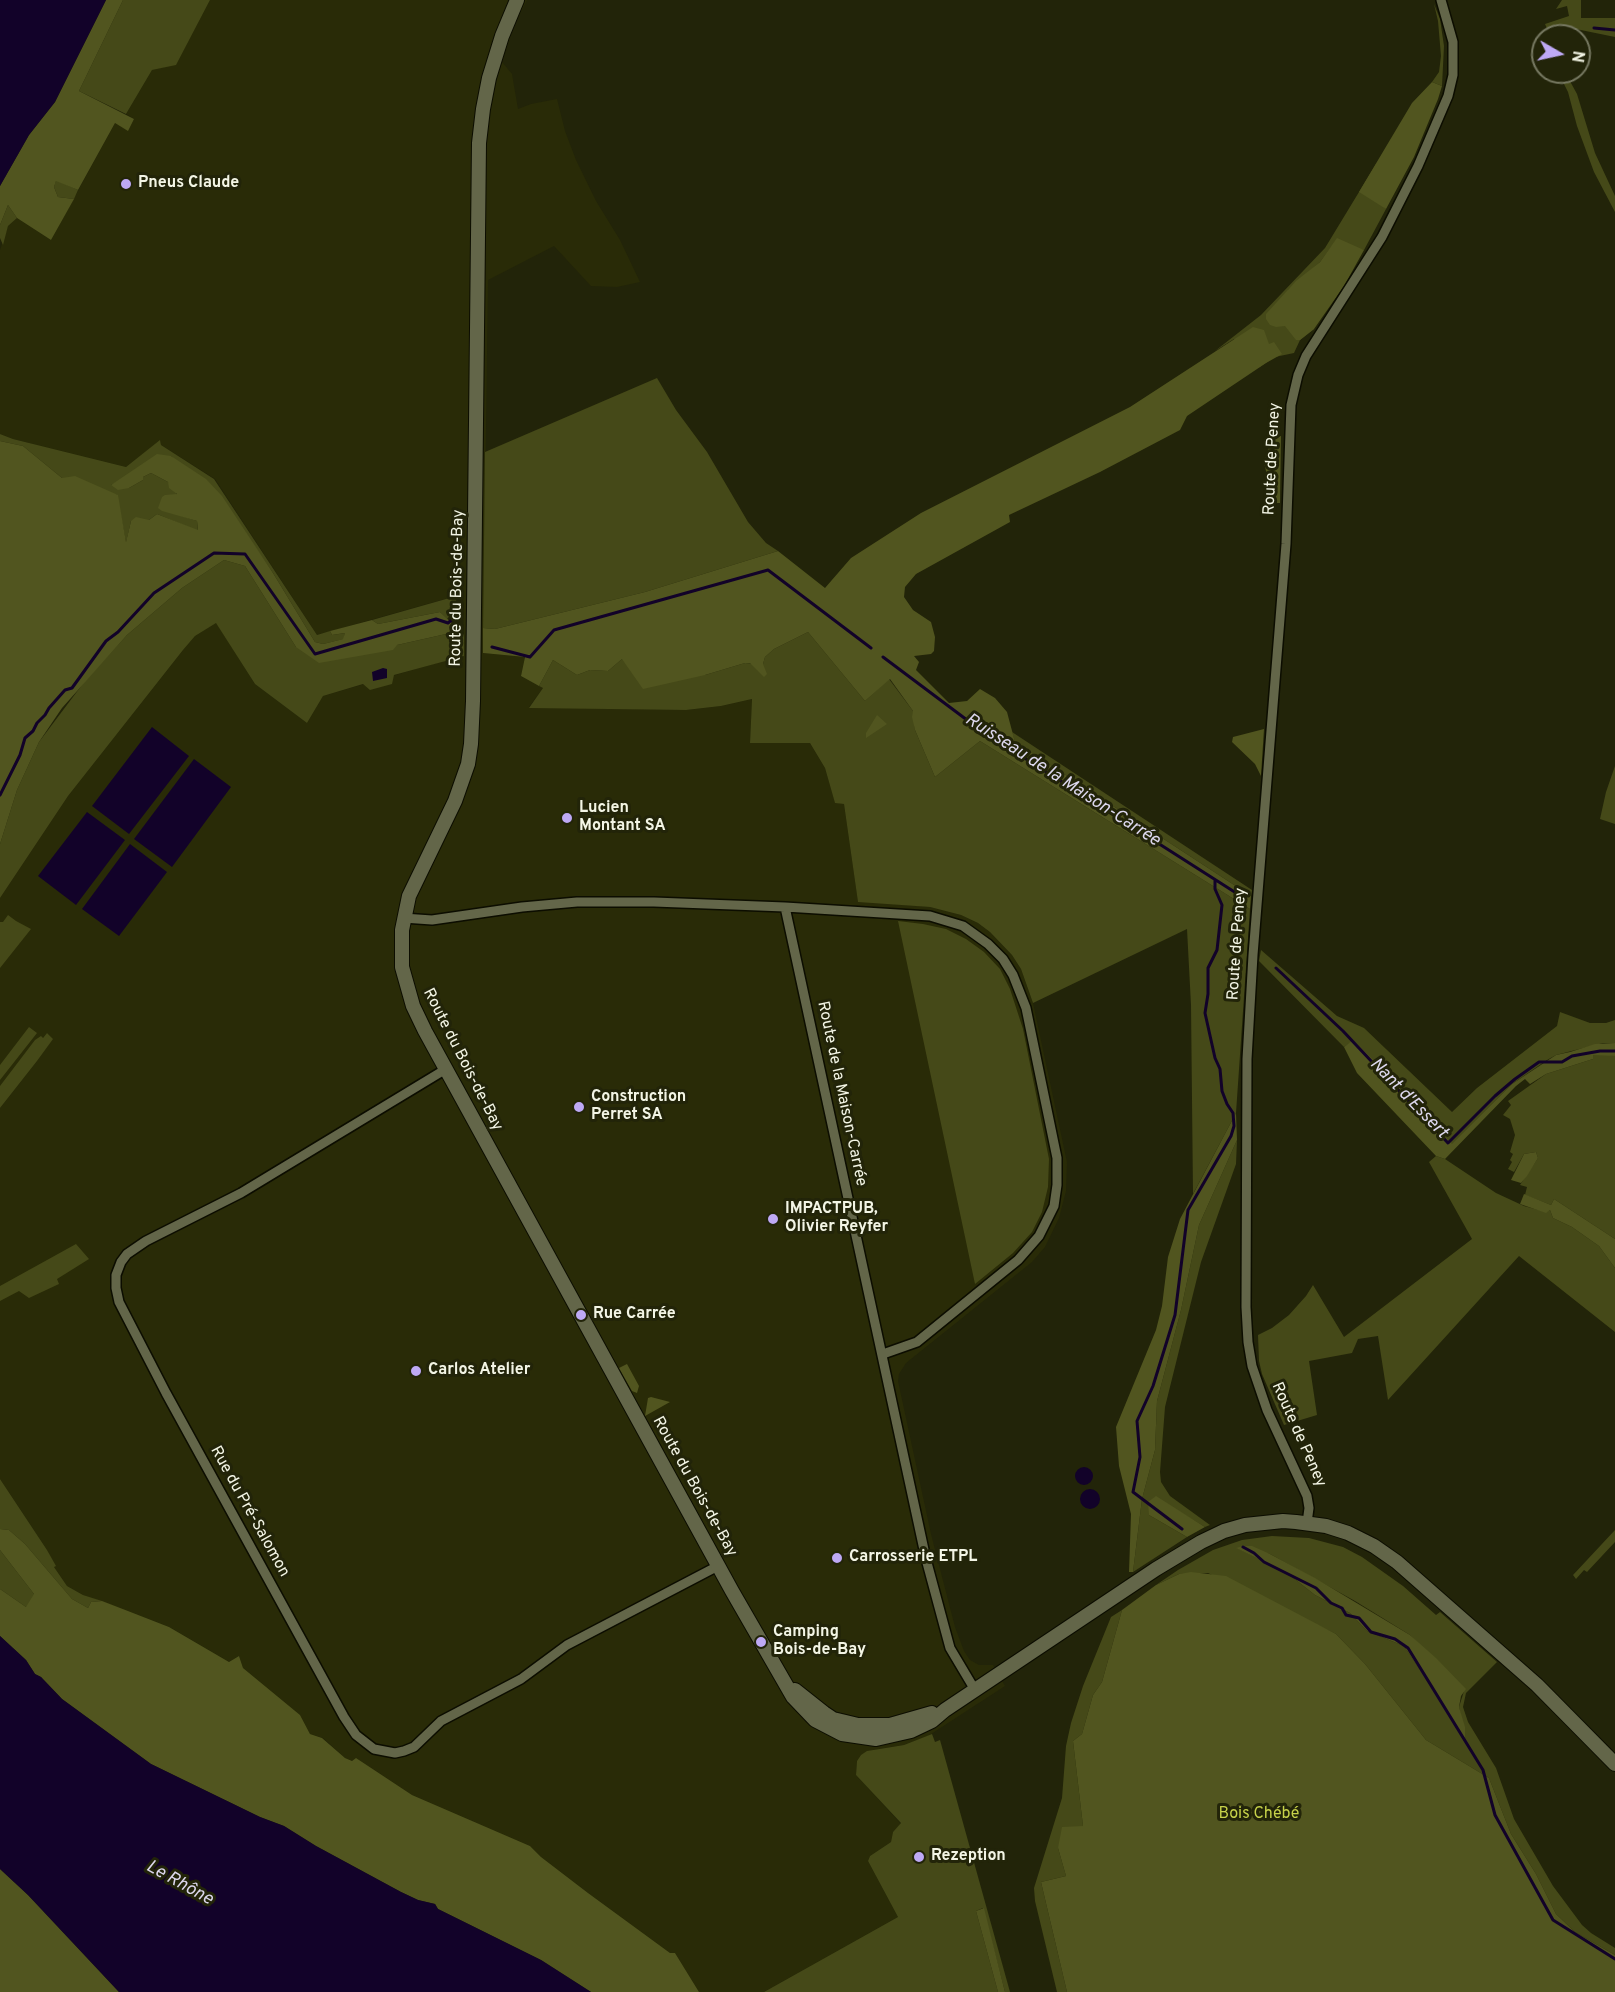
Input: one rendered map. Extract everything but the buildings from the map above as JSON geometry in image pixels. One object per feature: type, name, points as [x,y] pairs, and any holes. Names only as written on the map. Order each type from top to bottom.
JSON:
[{"type":"main road","name":"Route du Bois-de-Bay","points":[[518,0],[502,36],[489,78],[479,150],[471,744],[463,782],[414,883],[403,918],[401,958],[407,989],[425,1031],[771,1660],[793,1697],[815,1720],[842,1734],[862,1738],[886,1738],[911,1731],[932,1722],[945,1710],[1156,1569],[1201,1542],[1245,1525],[1283,1521],[1307,1523]]},
{"type":"main road","points":[[1307,1523],[1348,1533],[1374,1546],[1397,1562],[1537,1685],[1615,1764]]},
{"type":"street","name":"Route de Peney","points":[[1307,1523],[1308,1496],[1267,1410],[1252,1366],[1246,1307],[1247,1059],[1253,955],[1285,556],[1291,405],[1298,375],[1315,338],[1382,237],[1427,146],[1448,96],[1453,75],[1453,42],[1441,0]]},
{"type":"street","points":[[403,918],[432,920],[577,902],[654,902],[917,914],[942,918],[963,926],[981,937],[1003,959],[1013,975],[1026,1008],[1057,1158],[1057,1185],[1050,1216],[1032,1246],[1003,1273],[917,1342],[883,1354]]},
{"type":"street","name":"Route de la Maison-Carrée","points":[[784,907],[926,1559],[946,1636],[955,1658],[975,1690]]},
{"type":"street","name":"Rue du Pré-Salomon","points":[[446,1069],[241,1193],[146,1241],[127,1254],[116,1275],[119,1302],[171,1402],[344,1717],[356,1735],[374,1749],[395,1753],[414,1747],[441,1721],[521,1679],[567,1645],[718,1566]]},
{"type":"shaded area","points":[[123,0],[210,0],[176,65],[152,70],[126,114],[79,91]]},
{"type":"shaded area","points":[[210,0],[527,0],[515,24],[502,62],[512,74],[518,109],[557,99],[565,131],[576,160],[596,201],[620,240],[640,282],[617,287],[591,286],[554,246],[488,280],[483,653],[525,657],[521,676],[543,688],[529,707],[686,710],[721,706],[752,699],[750,743],[810,743],[825,768],[835,802],[844,804],[858,901],[930,907],[961,915],[978,923],[1012,955],[1021,969],[1033,1003],[1067,1162],[1066,1191],[1059,1218],[1045,1247],[1032,1262],[906,1363],[899,1374],[898,1381],[931,1534],[955,1627],[970,1660],[979,1665],[993,1665],[1005,1686],[928,1736],[904,1745],[873,1750],[861,1755],[857,1761],[856,1775],[901,1824],[893,1832],[891,1842],[870,1856],[868,1861],[898,1917],[764,1992],[699,1992],[675,1953],[670,1953],[588,1893],[530,1846],[412,1795],[356,1758],[352,1761],[345,1758],[323,1738],[310,1734],[300,1715],[243,1668],[239,1656],[229,1662],[169,1627],[83,1595],[67,1586],[54,1567],[47,1550],[0,1479],[0,1108],[52,1039],[47,1033],[0,1092],[0,939],[5,923],[0,922],[0,898],[68,796],[183,650],[195,636],[216,622],[255,684],[307,723],[323,696],[464,655],[463,594],[317,635],[215,479],[161,445],[160,441],[126,467],[0,434],[0,250],[8,226],[17,218],[51,240],[115,123],[128,130],[134,119],[126,114],[152,70],[176,64]]},
{"type":"shaded area","points":[[1562,0],[1581,0],[1581,18],[1615,18],[1615,37],[1591,32],[1591,24],[1545,24],[1569,16],[1567,6],[1556,9]]},
{"type":"shaded area","points":[[1434,4],[1440,19],[1444,46],[1442,86],[1432,82],[1439,72],[1441,56]]},
{"type":"shaded area","points":[[1564,84],[1572,84],[1577,94],[1595,153],[1615,196],[1615,212],[1594,172],[1577,126]]},
{"type":"shaded area","points":[[1376,164],[1386,209],[1364,250],[1332,246],[1320,262],[1288,290],[1307,324],[1314,329],[1300,340],[1294,353],[1275,357],[1258,368],[1234,339],[1215,351],[1261,315],[1325,248]]},
{"type":"shaded area","points":[[56,180],[78,190],[74,199],[58,197],[54,187]]},
{"type":"shaded area","points":[[8,205],[17,218],[8,226],[3,245],[0,238],[0,225]]},
{"type":"shaded area","points":[[657,378],[676,410],[707,452],[748,522],[766,543],[778,551],[645,592],[495,629],[483,628],[485,452]]},
{"type":"shaded area","points":[[0,434],[126,467],[160,440],[161,445],[214,479],[317,635],[330,631],[332,635],[345,633],[344,639],[323,644],[315,642],[248,537],[171,456],[111,485],[129,488],[151,473],[168,482],[176,492],[179,515],[197,521],[198,531],[157,514],[149,520],[131,521],[126,543],[117,495],[62,478],[23,446],[0,441]]},
{"type":"shaded area","points":[[224,560],[245,566],[296,647],[397,645],[455,632],[456,627],[460,637],[464,634],[464,656],[394,675],[392,684],[370,690],[363,684],[323,696],[307,723],[255,684],[216,623],[195,636],[183,650],[68,796],[0,898],[0,844],[17,790],[39,742],[85,681],[127,635],[182,588]]},
{"type":"shaded area","points":[[460,595],[456,598],[457,611],[447,619],[440,612],[378,624],[372,620]]},
{"type":"shaded area","points":[[808,632],[865,701],[889,679],[913,711],[915,730],[935,777],[980,741],[1250,909],[1236,1113],[1193,1194],[1191,1005],[1187,929],[1033,1003],[1021,969],[1012,955],[978,923],[961,915],[930,907],[858,902],[844,804],[835,803],[825,768],[810,743],[750,743],[752,699],[721,706],[686,710],[529,708],[543,688],[539,686],[553,660],[577,675],[590,670],[608,671],[622,659],[705,675],[745,663],[763,664],[765,657],[774,649]]},
{"type":"shaded area","points":[[1012,732],[1252,890],[1251,896],[1015,742]]},
{"type":"shaded area","points":[[1615,766],[1615,824],[1600,819]]},
{"type":"shaded area","points":[[8,915],[31,929],[0,968],[0,922],[3,922]]},
{"type":"shaded area","points":[[898,921],[946,929],[966,939],[984,952],[1000,969],[1010,989],[1023,1029],[1049,1159],[1048,1187],[1042,1212],[1032,1232],[1013,1253],[975,1284]]},
{"type":"shaded area","points":[[1261,950],[1337,1016],[1364,1028],[1452,1112],[1477,1088],[1557,1026],[1560,1012],[1590,1023],[1606,1023],[1615,1020],[1615,1043],[1603,1043],[1556,1055],[1547,1060],[1512,1084],[1452,1145],[1404,1091],[1353,1041],[1344,1047],[1259,961]]},
{"type":"shaded area","points":[[29,1027],[37,1033],[0,1080],[0,1065]]},
{"type":"shaded area","points":[[47,1033],[53,1039],[0,1108],[0,1086],[35,1040],[41,1036],[43,1038]]},
{"type":"shaded area","points":[[1592,1055],[1615,1056],[1615,1239],[1554,1199],[1551,1205],[1525,1195],[1527,1187],[1520,1185],[1538,1158],[1536,1152],[1524,1154],[1514,1172],[1508,1169],[1512,1162],[1510,1160],[1513,1154],[1510,1152],[1515,1135],[1510,1119],[1503,1115],[1511,1105],[1508,1101],[1546,1074],[1593,1059]]},
{"type":"shaded area","points":[[1237,1140],[1236,1164],[1201,1262],[1165,1407],[1160,1472],[1161,1482],[1170,1496],[1210,1525],[1205,1527],[1155,1497],[1149,1515],[1187,1537],[1133,1572],[1142,1499],[1155,1450],[1157,1401],[1181,1310],[1199,1225]]},
{"type":"shaded area","points":[[1436,1156],[1445,1159],[1496,1193],[1524,1206],[1546,1212],[1550,1210],[1553,1218],[1572,1227],[1599,1246],[1615,1268],[1615,1332],[1519,1256],[1388,1400],[1378,1336],[1358,1339],[1352,1353],[1309,1361],[1317,1415],[1284,1425],[1262,1374],[1258,1335],[1289,1315],[1313,1285],[1344,1337],[1472,1239],[1429,1162]]},
{"type":"shaded area","points":[[76,1244],[89,1259],[57,1279],[59,1284],[29,1298],[19,1291],[0,1301],[0,1286]]},
{"type":"shaded area","points":[[0,1479],[47,1550],[56,1566],[54,1567],[67,1586],[83,1595],[102,1601],[91,1602],[88,1608],[72,1599],[25,1544],[9,1530],[0,1529]]},
{"type":"shaded area","points":[[1615,1530],[1615,1542],[1587,1572],[1584,1570],[1576,1579],[1573,1575]]},
{"type":"shaded area","points":[[1272,1536],[1309,1538],[1343,1547],[1362,1557],[1403,1586],[1436,1615],[1440,1612],[1497,1662],[1466,1693],[1463,1707],[1468,1722],[1496,1768],[1514,1819],[1553,1886],[1582,1925],[1615,1948],[1615,1955],[1575,1932],[1556,1914],[1536,1874],[1511,1834],[1489,1778],[1426,1740],[1365,1664],[1336,1634],[1208,1573],[1179,1574],[1156,1585],[1213,1550],[1242,1540]],"holes":[[[1237,1548],[1270,1554],[1355,1601],[1410,1635],[1464,1691],[1459,1707],[1465,1738],[1404,1646],[1367,1631],[1350,1613],[1315,1595],[1287,1573]]]},
{"type":"shaded area","points":[[0,1550],[34,1594],[50,1600],[26,1607],[0,1589]]},
{"type":"shaded area","points":[[1122,1610],[1102,1682],[1093,1695],[1082,1734],[1073,1741],[1083,1826],[1058,1848],[1066,1876],[1041,1882],[1067,1992],[1057,1992],[1035,1901],[1034,1888],[1062,1798],[1066,1746],[1071,1723],[1083,1686],[1111,1617]]},
{"type":"shaded area","points":[[932,1734],[935,1742],[940,1740],[1010,1992],[1005,1992],[983,1908],[976,1911],[998,1992],[764,1992],[898,1917],[868,1861],[870,1856],[891,1842],[893,1832],[901,1823],[856,1775],[857,1761],[867,1751],[904,1745]]},
{"type":"green space","points":[[106,0],[123,0],[79,91],[134,119],[128,131],[115,123],[78,190],[56,181],[54,187],[58,197],[74,199],[51,240],[17,218],[8,205],[0,225],[0,186],[29,135],[55,102]]},
{"type":"green space","points":[[1432,82],[1442,86],[1438,99],[1414,157],[1386,209],[1359,192],[1412,103]]},
{"type":"green space","points":[[1337,238],[1364,250],[1344,286],[1314,329],[1300,340],[1296,340],[1285,326],[1270,325],[1266,314],[1296,281],[1320,262]]},
{"type":"green space","points":[[1253,327],[1264,330],[1269,344],[1274,342],[1282,354],[1187,416],[1180,430],[1100,472],[1009,515],[1010,522],[916,574],[905,587],[904,597],[913,610],[931,622],[935,637],[934,651],[931,654],[914,656],[919,662],[916,670],[949,703],[967,701],[980,689],[995,698],[1007,712],[1015,742],[1251,896],[1250,909],[980,741],[935,777],[915,730],[913,711],[890,679],[865,701],[808,632],[774,649],[765,657],[763,664],[767,674],[764,677],[750,663],[745,663],[643,689],[622,659],[608,671],[590,670],[577,675],[553,660],[539,686],[521,676],[525,657],[483,653],[483,628],[495,629],[645,592],[778,551],[825,588],[851,558],[921,513],[1130,407]]},
{"type":"green space","points":[[1281,436],[1280,503],[1277,503],[1264,462],[1270,443],[1274,438]]},
{"type":"green space","points":[[0,441],[23,446],[62,478],[75,476],[118,495],[126,542],[131,521],[136,517],[149,520],[157,514],[198,530],[197,521],[158,508],[162,497],[177,494],[169,488],[168,482],[151,473],[129,488],[118,490],[111,485],[157,454],[171,456],[206,479],[222,496],[315,642],[323,644],[343,639],[345,633],[332,635],[330,631],[372,620],[378,624],[440,612],[456,627],[455,632],[397,645],[393,650],[319,663],[296,647],[245,566],[224,560],[182,588],[127,635],[62,708],[39,742],[17,790],[0,844]]},
{"type":"green space","points":[[877,715],[887,724],[866,738],[866,733]]},
{"type":"green space","points":[[1264,729],[1261,776],[1255,764],[1232,742],[1233,737]]},
{"type":"green space","points":[[1353,1040],[1404,1090],[1452,1144],[1512,1084],[1556,1055],[1595,1044],[1615,1043],[1615,1056],[1593,1055],[1593,1059],[1546,1074],[1530,1084],[1525,1079],[1445,1159],[1436,1156],[1357,1073],[1344,1047]]},
{"type":"green space","points":[[1236,1113],[1237,1140],[1199,1225],[1181,1310],[1157,1401],[1155,1450],[1142,1499],[1133,1572],[1129,1572],[1131,1514],[1119,1466],[1116,1427],[1156,1330],[1162,1306],[1168,1257],[1180,1219]]},
{"type":"green space","points":[[1536,1152],[1538,1158],[1521,1183],[1511,1180],[1524,1154]]},
{"type":"green space","points":[[1524,1194],[1551,1205],[1554,1199],[1615,1239],[1615,1268],[1599,1246],[1572,1227],[1553,1218],[1550,1210],[1546,1213],[1520,1204]]},
{"type":"green space","points":[[627,1364],[639,1386],[637,1393],[632,1391],[619,1368]]},
{"type":"green space","points":[[648,1398],[670,1402],[645,1416]]},
{"type":"green space","points":[[1156,1496],[1205,1527],[1187,1537],[1149,1515],[1148,1502]]},
{"type":"green space","points":[[0,1529],[9,1530],[25,1544],[72,1599],[88,1608],[91,1602],[102,1601],[169,1627],[229,1662],[239,1656],[243,1668],[300,1715],[310,1734],[322,1738],[345,1758],[352,1761],[356,1758],[412,1795],[530,1846],[588,1893],[670,1953],[675,1953],[699,1992],[591,1992],[541,1960],[438,1909],[435,1904],[418,1900],[401,1892],[284,1826],[260,1817],[151,1764],[62,1699],[0,1636],[0,1589],[26,1607],[34,1594],[0,1550]]},
{"type":"green space","points":[[1252,1546],[1270,1554],[1410,1635],[1466,1689],[1461,1696],[1459,1707],[1465,1727],[1465,1739],[1404,1646],[1367,1631],[1350,1613],[1315,1595],[1287,1573],[1236,1548]]},
{"type":"green space","name":"Bois Chébé","points":[[1191,1572],[1226,1576],[1336,1634],[1365,1664],[1426,1740],[1489,1778],[1511,1834],[1536,1874],[1556,1914],[1575,1932],[1615,1955],[1615,1992],[1067,1992],[1041,1882],[1066,1876],[1058,1848],[1062,1827],[1083,1826],[1073,1741],[1082,1734],[1093,1695],[1102,1682],[1122,1610],[1156,1585],[1179,1574]]},
{"type":"green space","points":[[0,1869],[28,1895],[119,1992],[0,1992]]},
{"type":"green space","points":[[984,1908],[1005,1992],[998,1992],[976,1911]]},
{"type":"water","points":[[0,0],[106,0],[55,102],[29,135],[0,186]]},
{"type":"water","points":[[387,669],[387,678],[373,681],[372,672]]},
{"type":"water","points":[[152,727],[189,756],[129,834],[92,806]]},
{"type":"water","points":[[194,759],[231,787],[172,867],[134,839]]},
{"type":"water","points":[[87,812],[125,840],[76,905],[38,876]]},
{"type":"water","points":[[130,844],[167,872],[119,936],[82,909]]},
{"type":"water","points":[[1080,1467],[1088,1467],[1093,1472],[1091,1483],[1080,1485],[1075,1480],[1075,1472]]},
{"type":"water","points":[[1086,1489],[1094,1489],[1100,1495],[1100,1503],[1094,1509],[1086,1509],[1080,1503],[1080,1495]]},
{"type":"water","name":"Le Rhône","points":[[0,1636],[62,1699],[151,1764],[260,1817],[284,1826],[401,1892],[418,1900],[435,1904],[438,1909],[541,1960],[591,1992],[119,1992],[28,1895],[0,1869]]},
{"type":"waterway","points":[[1594,28],[1615,30]]},
{"type":"waterway","name":"Ruisseau de la Maison-Carrée","points":[[0,795],[20,755],[25,738],[65,690],[72,688],[106,641],[118,632],[154,593],[214,553],[245,554],[315,654],[436,619],[448,623],[454,618]]},
{"type":"waterway","name":"Ruisseau de la Maison-Carrée","points":[[492,647],[530,657],[554,630],[768,570],[871,648]]},
{"type":"waterway","name":"Ruisseau de la Maison-Carrée","points":[[883,657],[979,729],[1244,898]]},
{"type":"waterway","points":[[1182,1529],[1133,1492],[1140,1457],[1137,1421],[1153,1386],[1175,1315],[1188,1210],[1231,1136],[1234,1126],[1233,1113],[1222,1091],[1220,1069],[1215,1058],[1205,1013],[1208,968],[1217,950],[1222,905],[1215,889],[1215,880]]},
{"type":"waterway","name":"Nant d'Essert","points":[[1276,968],[1343,1031],[1448,1143],[1495,1096],[1539,1062],[1562,1062],[1572,1056],[1615,1051]]},
{"type":"waterway","points":[[1243,1547],[1264,1562],[1316,1588],[1331,1603],[1342,1608],[1346,1615],[1359,1618],[1371,1632],[1395,1639],[1408,1648],[1483,1770],[1495,1815],[1553,1920],[1615,1959]]},
{"type":"place","name":"Pneus Claude","points":[[126,184]]},
{"type":"place","name":"Lucien Montant SA","points":[[567,818]]},
{"type":"place","name":"Construction Perret SA","points":[[579,1107]]},
{"type":"place","name":"IMPACTPUB, Olivier Reyfer","points":[[773,1219]]},
{"type":"place","name":"Rue Carrée","points":[[581,1315]]},
{"type":"place","name":"Carlos Atelier","points":[[416,1371]]},
{"type":"place","name":"Carrosserie ETPL","points":[[837,1558]]},
{"type":"place","name":"Camping Bois-de-Bay","points":[[761,1642]]},
{"type":"place","name":"Rezeption","points":[[919,1857]]}]
